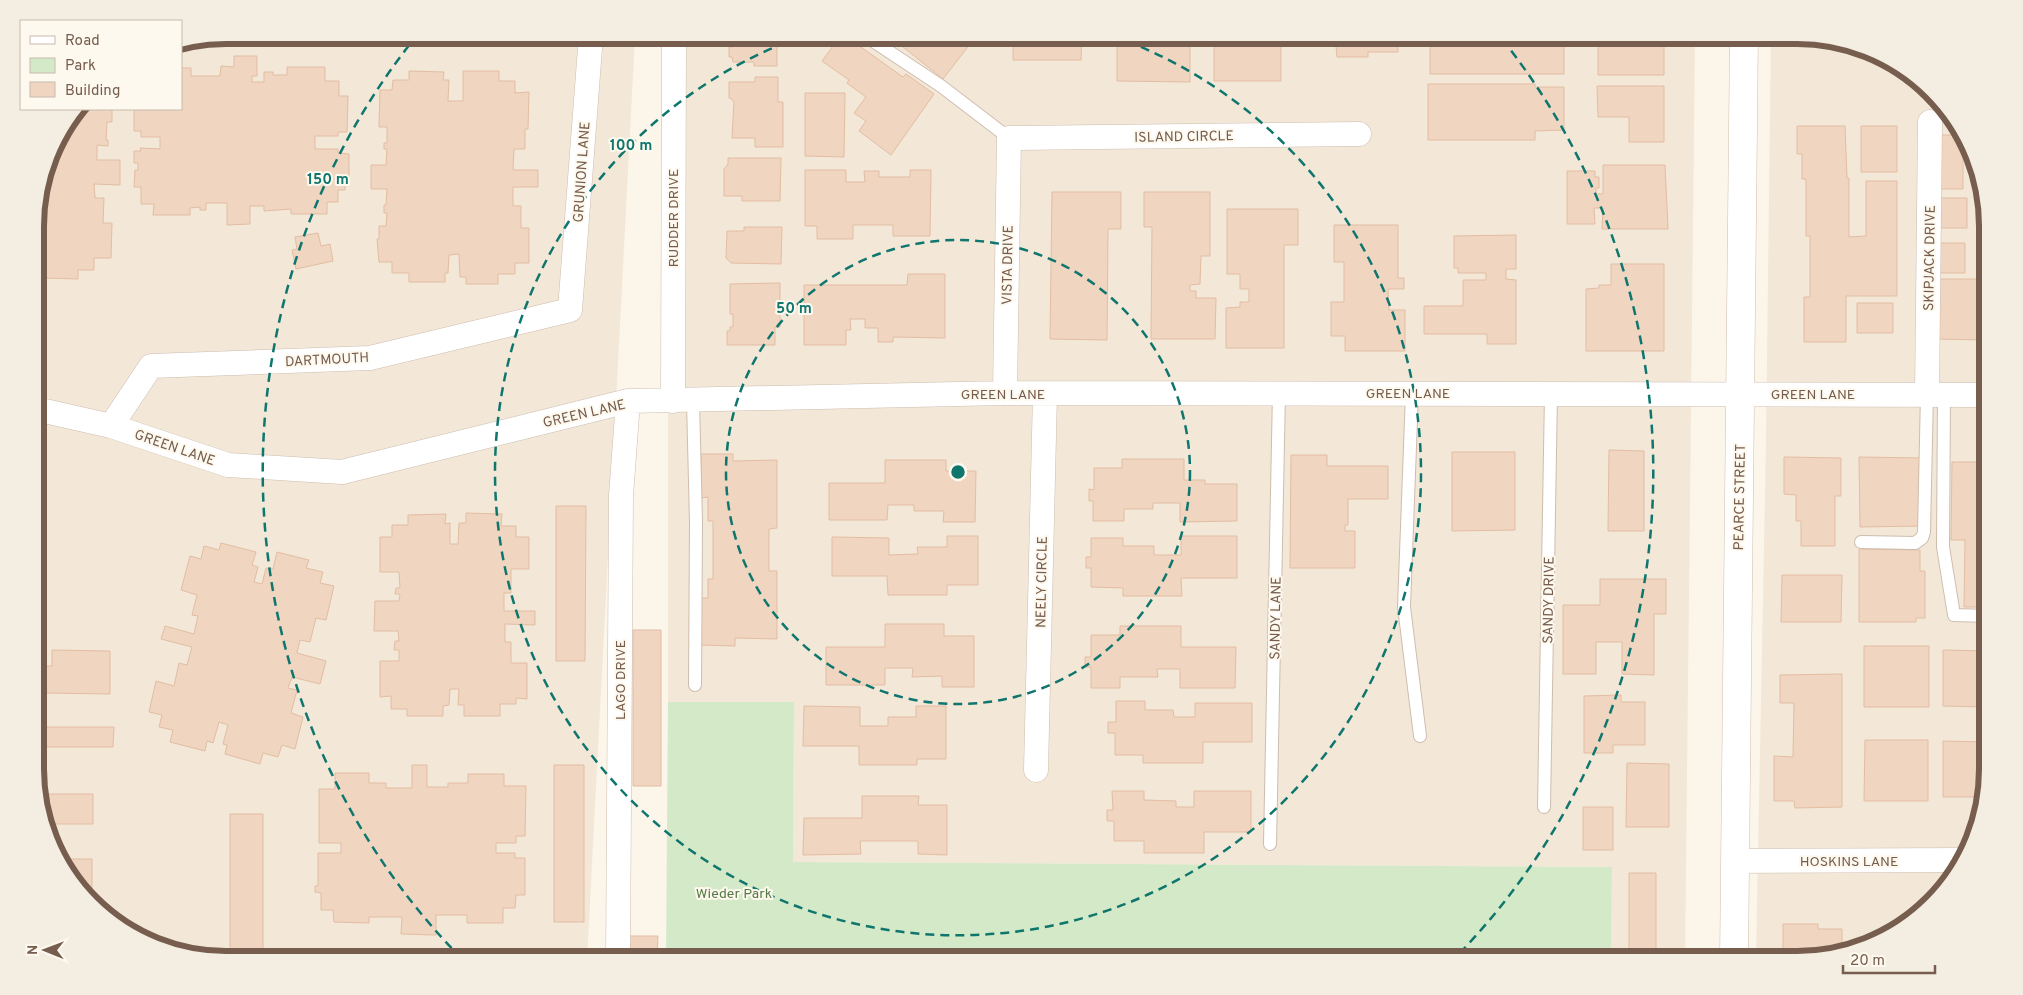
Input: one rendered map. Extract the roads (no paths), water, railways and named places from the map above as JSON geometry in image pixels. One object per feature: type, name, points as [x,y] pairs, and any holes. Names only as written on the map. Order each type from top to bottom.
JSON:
[{"type":"street","name":"GRUNION LANE","points":[[570,310],[590,44]]},
{"type":"street","name":"RUDDER DRIVE","points":[[674,44],[683,401]]},
{"type":"street","name":"PEARCE STREET","points":[[1734,951],[1744,44]]},
{"type":"street","name":"SKIPJACK DRIVE","points":[[1930,122],[1936,394]]},
{"type":"street","name":"ISLAND CIRCLE","points":[[1009,138],[1359,134]]},
{"type":"street","name":"VISTA DRIVE","points":[[1005,393],[1009,138]]},
{"type":"street","name":"DARTMOUTH","points":[[111,426],[151,366],[370,358],[570,310]]},
{"type":"street","name":"GREEN LANE","points":[[44,411],[111,426],[228,465],[342,472],[628,401],[1005,393],[1279,392],[1979,395]]},
{"type":"street","name":"NEELY CIRCLE","points":[[1036,770],[1045,394]]},
{"type":"street","name":"LAGO DRIVE","points":[[618,951],[621,496],[628,401]]},
{"type":"street","name":"HOSKINS LANE","points":[[1734,862],[1955,860]]},
{"type":"lane","points":[[878,44],[941,86],[1009,138]]},
{"type":"lane","name":"SANDY LANE","points":[[1270,844],[1279,392]]},
{"type":"lane","points":[[1412,393],[1404,607],[1420,736]]},
{"type":"lane","name":"SANDY DRIVE","points":[[1544,808],[1552,393]]},
{"type":"lane","points":[[1861,542],[1915,542],[1922,538],[1936,394]]},
{"type":"lane","points":[[1936,394],[1944,547],[1954,615],[1979,616]]},
{"type":"lane","points":[[683,401],[696,522],[696,685]]},
{"type":"park label","name":"Wieder Park","points":[[734,893]]}]
